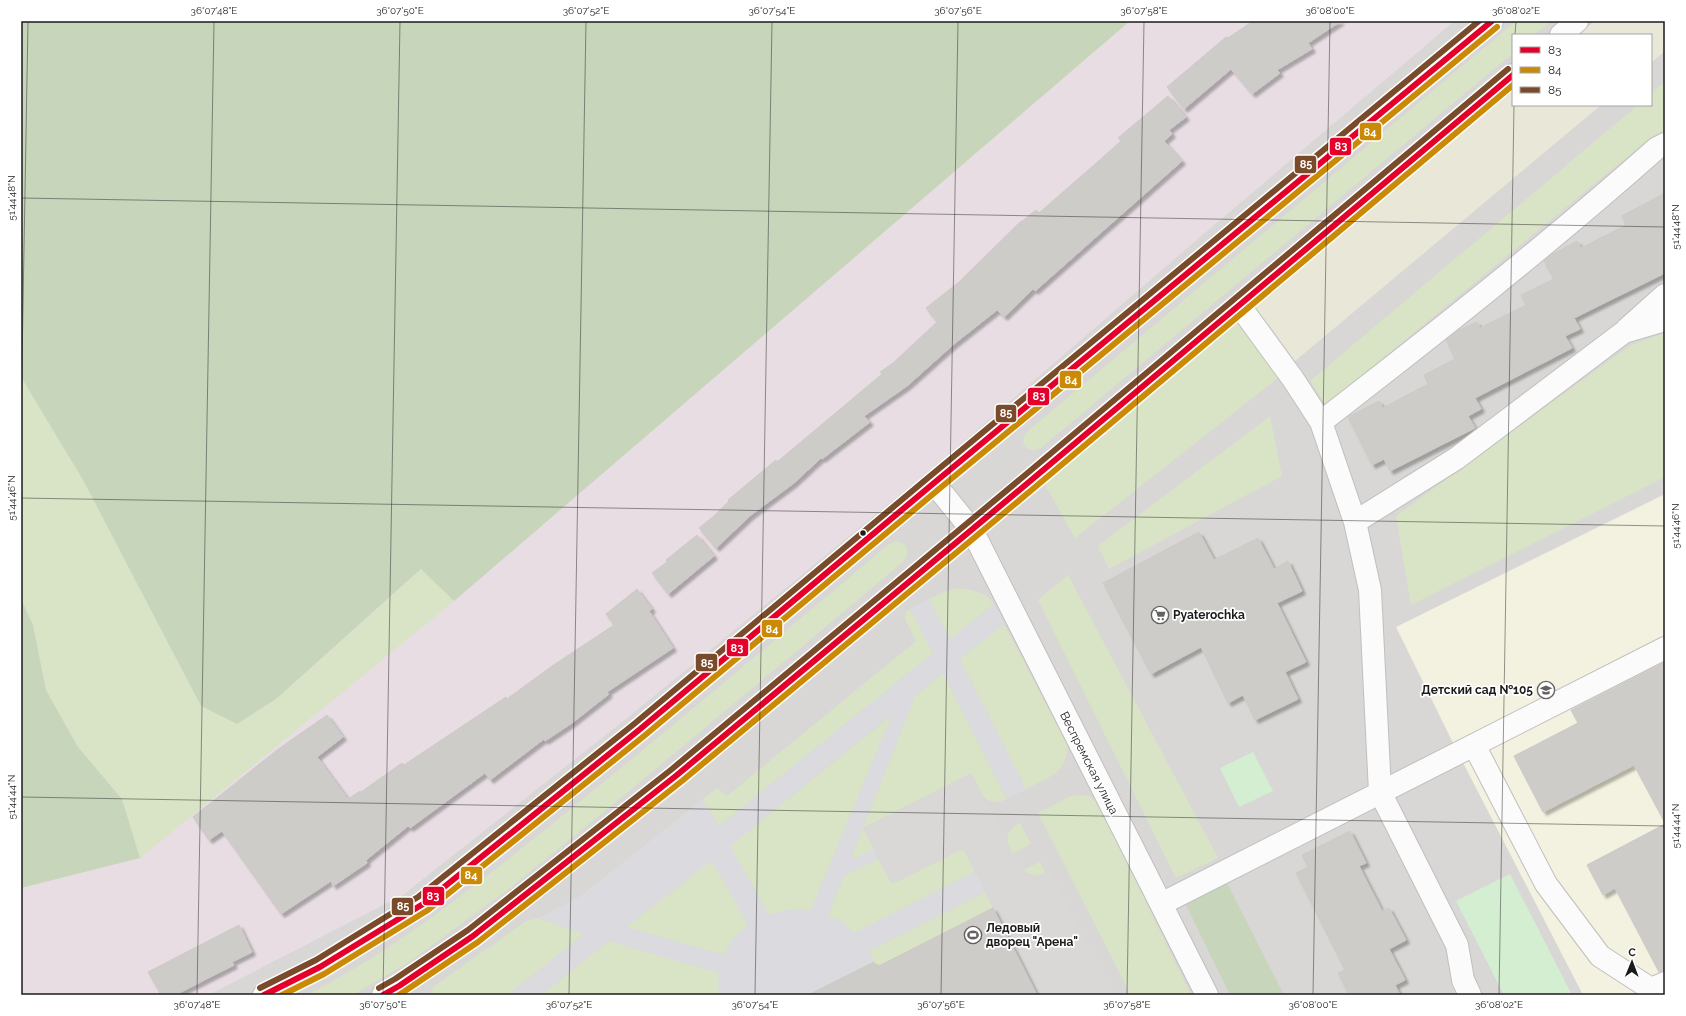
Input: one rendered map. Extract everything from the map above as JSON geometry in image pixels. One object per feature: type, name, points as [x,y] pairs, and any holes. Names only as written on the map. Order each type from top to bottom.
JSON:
[{"type":"street","points":[[264,995],[320,967],[423,904],[639,730],[934,483],[1492,21]]},
{"type":"street","points":[[1562,34],[1577,21]]},
{"type":"street","points":[[395,992],[473,936],[671,780],[972,530],[1512,76]]},
{"type":"street","points":[[1321,422],[1491,289],[1589,208],[1658,148],[1665,144]]},
{"type":"street","points":[[1355,522],[1457,458],[1624,332],[1665,294]]},
{"type":"street","points":[[1239,305],[1293,379],[1321,422],[1355,522],[1370,590],[1380,792],[1457,945],[1463,980],[1470,995]]},
{"type":"street","points":[[1624,332],[1665,320]]},
{"type":"street","name":"Веспремская улица","points":[[934,483],[972,530],[1207,995]]},
{"type":"street","points":[[1161,904],[1665,648]]},
{"type":"street","points":[[1474,745],[1546,884],[1600,956],[1651,989],[1665,983]]},
{"type":"shaded area","points":[[1074,21],[1454,21],[1208,230],[941,461],[626,719],[404,894],[208,995],[21,995],[21,431],[51,414],[419,569],[446,594]]},
{"type":"shaded area","points":[[1454,21],[1665,21],[1665,995],[208,995],[404,894],[1208,230]]},
{"type":"shaded area","points":[[1595,21],[1665,21],[1665,51],[1652,62],[1652,34],[1579,34]]},
{"type":"shaded area","points":[[1512,91],[1512,106],[1600,106],[1295,361],[1255,307]]},
{"type":"shaded area","name":"Детский сад №105","points":[[1665,494],[1665,995],[1583,995],[1458,753],[1396,627]]},
{"type":"shaded area","points":[[929,599],[950,639],[994,604],[1004,624],[960,659],[1026,789],[1007,799],[943,673],[915,696],[850,860],[874,849],[878,859],[844,876],[828,915],[843,922],[854,933],[975,872],[985,892],[869,951],[874,962],[808,995],[720,995],[718,984],[719,973],[609,941],[541,995],[508,995],[584,934],[539,918],[582,895],[703,799],[719,826],[933,653],[910,609]],"holes":[[[892,714],[811,910],[791,909],[769,915],[730,846]],[[712,861],[748,925],[733,938],[724,955],[626,927]]]},
{"type":"shaded area","points":[[971,773],[1020,867],[1028,874],[1034,875],[1039,875],[1050,871],[1114,995],[1038,995],[963,849],[892,884],[863,828]]},
{"type":"green space","points":[[21,21],[1130,21],[454,601],[421,569],[276,699],[237,724],[201,706],[83,480],[21,377]]},
{"type":"green space","points":[[1516,21],[1551,21],[1535,34],[1512,34],[1512,54],[1042,447],[1032,450],[1025,447],[1023,440],[1028,431]]},
{"type":"green space","points":[[1665,82],[1665,131],[1650,138],[1326,405],[1310,381],[1637,106],[1652,106],[1652,93]]},
{"type":"green space","points":[[1238,321],[1279,377],[1075,538],[1044,483]]},
{"type":"green space","points":[[1665,333],[1665,477],[1411,605],[1396,516],[1631,345]]},
{"type":"green space","points":[[21,377],[83,480],[201,706],[237,724],[276,699],[422,569],[454,601],[140,858],[122,799],[78,747],[46,690],[33,625],[21,599]]},
{"type":"green space","points":[[1270,416],[1282,476],[1109,569],[1098,546]]},
{"type":"green space","points":[[896,541],[904,544],[907,549],[907,555],[903,562],[622,797],[506,891],[409,962],[353,995],[307,995],[376,955],[442,910],[474,886],[648,746],[889,544]]},
{"type":"green space","points":[[1068,575],[1218,858],[1176,878],[1038,600]]},
{"type":"green space","points":[[957,588],[973,591],[987,596],[994,604],[950,640],[929,599],[943,592]]},
{"type":"green space","points":[[21,599],[33,625],[46,690],[78,747],[122,799],[140,858],[21,888]]},
{"type":"green space","points":[[910,609],[933,653],[719,826],[703,799],[717,788],[727,796],[916,641],[905,619],[905,613]]},
{"type":"green space","points":[[1004,624],[1067,744],[1065,762],[1061,768],[1056,773],[1026,789],[960,659]]},
{"type":"green space","points":[[943,673],[1007,799],[999,802],[988,800],[980,791],[971,773],[863,828],[915,696]]},
{"type":"green space","points":[[893,714],[811,910],[791,909],[769,915],[730,846]]},
{"type":"green space","points":[[1253,752],[1273,791],[1239,807],[1220,768]]},
{"type":"green space","points":[[1071,796],[1088,796],[1098,803],[1191,995],[1131,995],[1038,813]]},
{"type":"green space","points":[[1020,823],[1031,844],[1012,854],[1008,844],[1008,836],[1011,830]]},
{"type":"green space","points":[[863,828],[874,849],[850,861]]},
{"type":"green space","points":[[963,849],[975,872],[854,933],[843,922],[828,915],[844,876],[878,859],[892,884]]},
{"type":"green space","points":[[712,860],[748,925],[733,938],[724,955],[626,927]]},
{"type":"green space","points":[[1040,862],[1045,873],[1034,875],[1023,870]]},
{"type":"green space","points":[[1510,874],[1572,995],[1504,995],[1456,901]]},
{"type":"green space","points":[[1227,883],[1284,995],[1230,995],[1186,905]]},
{"type":"green space","points":[[985,892],[993,908],[877,967],[869,951]]},
{"type":"green space","points":[[539,918],[584,934],[508,995],[429,995],[433,987],[526,921]]},
{"type":"green space","points":[[609,941],[719,973],[718,984],[720,995],[541,995]]},
{"type":"building","points":[[1253,21],[1341,21],[1308,43],[1312,49],[1277,70],[1280,73],[1252,94],[1231,69],[1184,109],[1167,87],[1226,37],[1228,38]]},
{"type":"building","points":[[1168,96],[1186,117],[1169,130],[1172,134],[1164,141],[1182,161],[1035,291],[1033,289],[1004,317],[997,310],[954,344],[907,386],[864,416],[870,422],[822,459],[821,458],[794,483],[751,515],[716,548],[699,528],[714,516],[729,501],[728,500],[776,460],[777,462],[882,374],[880,372],[893,363],[937,322],[926,308],[959,282],[1021,221],[1036,210],[1039,213],[1086,172],[1121,141],[1118,138]]},
{"type":"building","points":[[1665,193],[1665,273],[1574,318],[1580,329],[1565,336],[1572,348],[1475,398],[1481,409],[1468,416],[1475,428],[1390,471],[1384,459],[1372,465],[1348,417],[1379,401],[1383,408],[1428,384],[1424,375],[1455,359],[1446,340],[1457,331],[1477,322],[1480,328],[1526,305],[1521,295],[1554,279],[1544,261],[1553,254],[1577,241],[1581,248],[1626,225],[1622,216]]},
{"type":"building","points":[[1199,532],[1214,560],[1258,538],[1274,569],[1288,561],[1302,591],[1277,603],[1306,662],[1285,672],[1298,699],[1255,720],[1243,695],[1228,703],[1201,647],[1151,674],[1103,583]]},
{"type":"building","points":[[697,535],[714,556],[668,594],[652,573],[667,562],[666,560]]},
{"type":"building","points":[[637,589],[652,609],[649,611],[673,648],[607,692],[609,694],[572,723],[545,741],[544,739],[490,780],[485,773],[410,828],[408,826],[366,860],[367,863],[333,886],[331,881],[281,914],[222,831],[209,840],[193,817],[277,750],[327,715],[343,737],[317,757],[348,799],[360,791],[361,792],[402,763],[404,765],[506,697],[507,699],[552,666],[614,625],[606,614]]},
{"type":"building","points":[[1665,662],[1665,823],[1634,765],[1543,812],[1514,756],[1578,723],[1571,710]]},
{"type":"building","points":[[1665,824],[1665,971],[1659,972],[1615,888],[1603,895],[1587,865]]},
{"type":"building","points":[[1350,831],[1366,863],[1359,866],[1382,911],[1389,908],[1406,940],[1389,949],[1405,980],[1395,985],[1400,995],[1349,995],[1338,973],[1345,970],[1296,873],[1308,867],[1302,855]]},
{"type":"building","name":"Ледовый дворец \"Арена\"","points":[[993,908],[1037,995],[808,995],[874,962],[877,967]]},
{"type":"building","points":[[239,925],[252,952],[232,962],[234,965],[175,995],[161,995],[148,972]]},
{"type":"transit line","name":"85","points":[[260,988],[316,960],[418,897],[634,724],[929,477],[1479,21]]},
{"type":"transit line","name":"83","points":[[264,995],[320,967],[423,904],[639,730],[934,483],[1492,21]]},
{"type":"transit line","name":"84","points":[[282,995],[324,974],[428,910],[644,736],[939,489],[1497,27]]},
{"type":"transit line","name":"85","points":[[379,988],[468,930],[672,769],[1024,476],[1508,69]]},
{"type":"transit line","name":"83","points":[[383,995],[399,986],[473,936],[677,775],[1029,482],[1512,76]]},
{"type":"transit line","name":"84","points":[[399,995],[478,942],[682,781],[1034,488],[1512,86]]},
{"type":"place","name":"Pyaterochka","points":[[1160,615]]},
{"type":"place","name":"Детский сад №105","points":[[1546,690]]},
{"type":"place","name":"Ледовый дворец \"Арена\"","points":[[973,935]]}]
